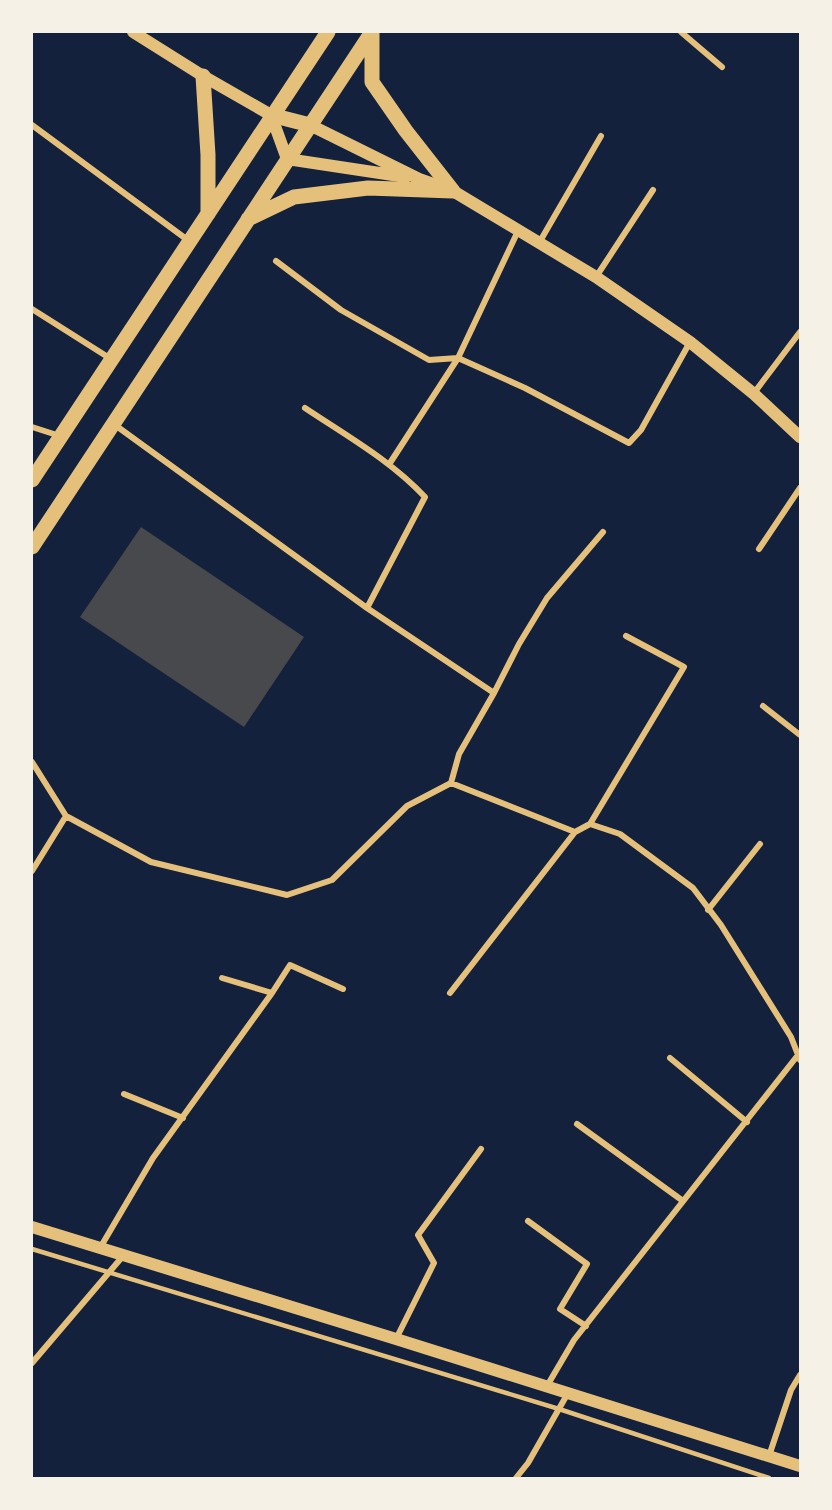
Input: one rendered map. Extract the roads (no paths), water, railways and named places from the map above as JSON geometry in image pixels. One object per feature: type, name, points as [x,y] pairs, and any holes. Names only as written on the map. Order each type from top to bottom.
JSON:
[{"type":"main road","points":[[133,32],[271,115],[310,125],[419,179],[453,192],[539,243],[596,278],[690,342],[754,394],[801,437]]},
{"type":"main road","points":[[32,480],[327,32]]},
{"type":"main road","points":[[32,547],[372,32]]},
{"type":"main road","points":[[372,32],[372,82],[453,192]]},
{"type":"main road","points":[[203,76],[208,155],[208,214]]},
{"type":"main road","points":[[271,115],[287,159]]},
{"type":"main road","points":[[287,159],[419,179]]},
{"type":"main road","points":[[248,219],[294,197],[368,188],[453,192]]},
{"type":"main road","points":[[32,1227],[801,1466]]},
{"type":"street","points":[[681,32],[722,67]]},
{"type":"street","points":[[32,125],[189,242]]},
{"type":"street","points":[[539,243],[601,136]]},
{"type":"street","points":[[596,278],[652,190]]},
{"type":"street","points":[[390,463],[458,358],[518,231]]},
{"type":"street","points":[[276,261],[341,310],[429,360],[458,358],[525,388],[629,443],[641,430],[690,342]]},
{"type":"street","points":[[32,309],[111,359]]},
{"type":"street","points":[[754,394],[801,332]]},
{"type":"street","points":[[305,408],[390,463],[406,476],[425,497],[367,608]]},
{"type":"street","points":[[113,424],[367,608],[494,693]]},
{"type":"street","points":[[32,427],[60,436]]},
{"type":"street","points":[[759,549],[801,488]]},
{"type":"street","points":[[32,762],[66,816],[151,862],[287,895],[332,880],[407,806],[451,783],[459,754],[519,644],[547,598],[603,532]]},
{"type":"street","points":[[450,993],[575,832],[590,824],[684,667],[626,636]]},
{"type":"street","points":[[763,706],[801,735]]},
{"type":"street","points":[[451,783],[575,832]]},
{"type":"street","points":[[32,871],[66,816]]},
{"type":"street","points":[[547,1386],[574,1340],[683,1201],[800,1058],[791,1037],[721,925],[693,888],[620,834],[590,824]]},
{"type":"street","points":[[708,910],[760,844]]},
{"type":"street","points":[[100,1248],[153,1158],[290,965],[343,989]]},
{"type":"street","points":[[222,978],[272,993]]},
{"type":"street","points":[[670,1058],[747,1122]]},
{"type":"street","points":[[124,1094],[183,1118]]},
{"type":"street","points":[[577,1124],[683,1201]]},
{"type":"street","points":[[396,1339],[434,1263],[418,1235],[481,1149]]},
{"type":"street","points":[[528,1221],[587,1264],[560,1309],[586,1326]]},
{"type":"street","points":[[32,1363],[123,1255]]},
{"type":"street","points":[[769,1456],[791,1390],[801,1375]]},
{"type":"street","points":[[516,1479],[528,1463],[569,1393]]},
{"type":"lane","points":[[32,1249],[559,1409],[769,1479]]}]
